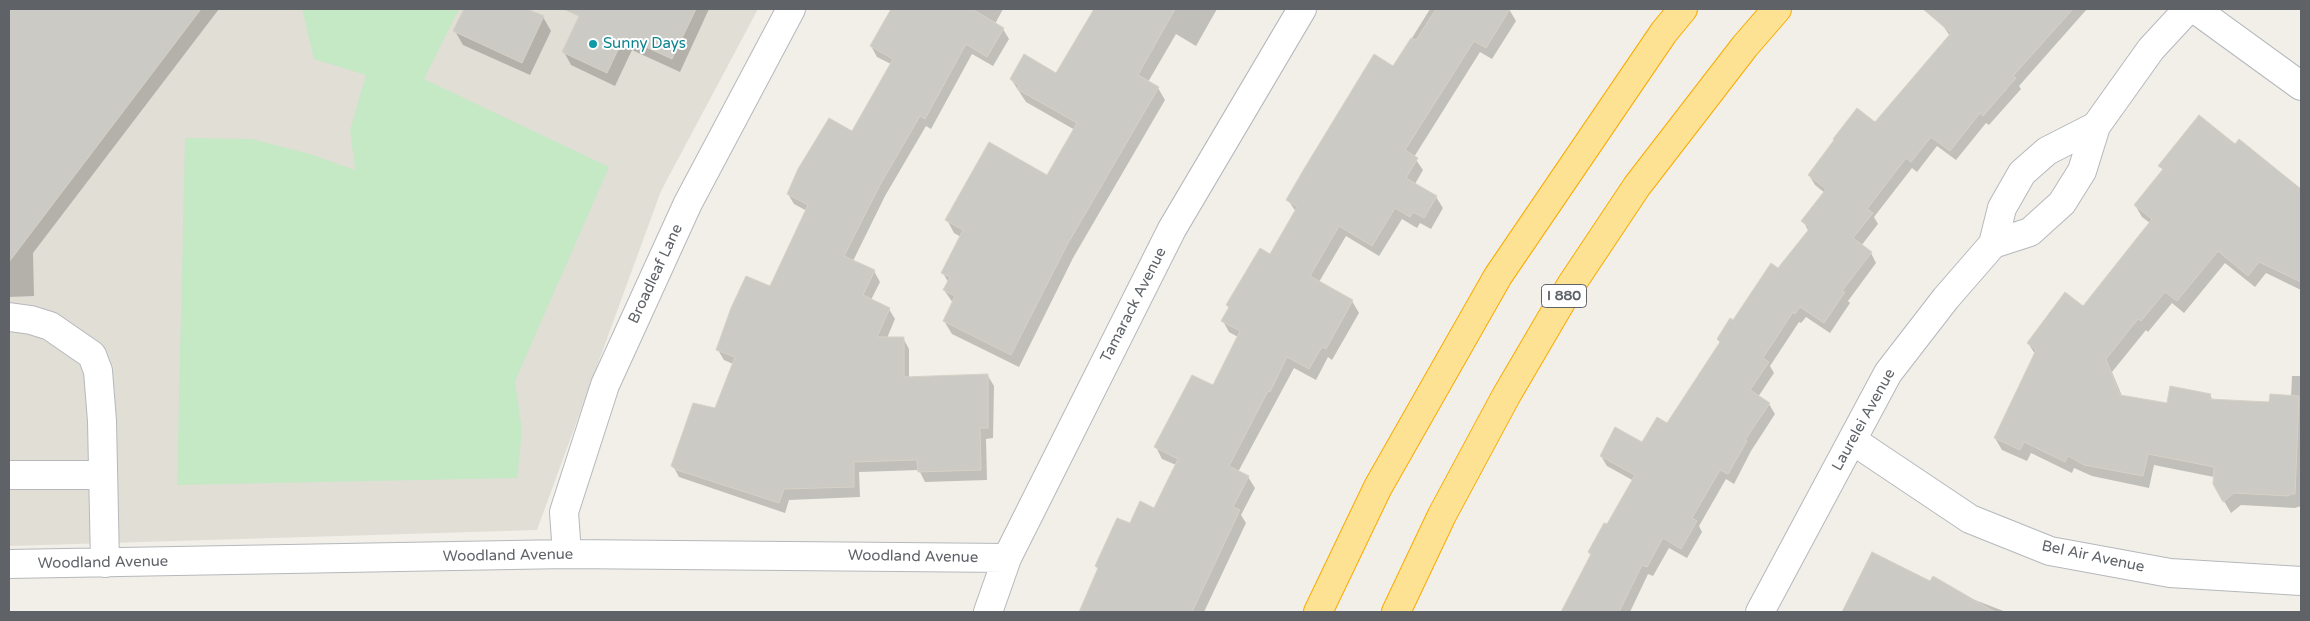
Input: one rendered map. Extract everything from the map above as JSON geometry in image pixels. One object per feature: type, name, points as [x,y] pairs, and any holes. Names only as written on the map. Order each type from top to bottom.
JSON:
[{"type":"highway","points":[[1318,612],[1378,487],[1498,276],[1664,32],[1683,9]]},
{"type":"highway","name":"I 880","points":[[1396,612],[1442,515],[1506,396],[1571,285],[1637,186],[1745,46],[1777,9]]},
{"type":"street","name":"Broadleaf Lane","points":[[567,554],[564,512],[605,385],[688,203],[791,9]]},
{"type":"street","name":"Tamarack Avenue","points":[[988,612],[1007,558],[1172,229],[1302,9]]},
{"type":"street","name":"Laurelei Avenue","points":[[1993,244],[2030,232],[2062,204],[2082,171],[2096,126],[2151,49],[2188,9]]},
{"type":"street","points":[[2196,9],[2301,86]]},
{"type":"street","name":"Laurelei Avenue","points":[[1760,612],[1888,374],[1946,298],[1993,244],[2002,208],[2022,173],[2048,151],[2096,126]]},
{"type":"street","points":[[9,317],[31,320],[50,326],[92,355],[98,371],[105,564]]},
{"type":"street","name":"Bel Air Avenue","points":[[1852,440],[1970,519],[2050,552],[2170,573],[2301,581]]},
{"type":"street","points":[[9,475],[103,475]]},
{"type":"street","name":"Woodland Avenue","points":[[9,564],[105,564],[567,554],[1007,558]]},
{"type":"shaded area","points":[[9,9],[758,9],[661,191],[537,530],[9,546]]},
{"type":"green space","points":[[302,9],[459,9],[424,79],[609,167],[515,381],[522,431],[517,478],[177,485],[185,138],[252,139],[310,154],[355,170],[350,130],[366,75],[314,59]]},
{"type":"building","points":[[9,9],[201,9],[9,262]]},
{"type":"building","points":[[464,9],[527,9],[544,16],[522,63],[453,31]]},
{"type":"building","name":"Sunny Days","points":[[563,9],[696,9],[672,59],[624,37],[607,73],[562,52],[579,16]]},
{"type":"building","points":[[891,9],[972,9],[1004,28],[987,57],[966,44],[925,119],[920,116],[880,185],[844,256],[875,270],[863,295],[890,308],[877,337],[904,337],[904,377],[988,374],[988,428],[980,428],[981,470],[918,472],[917,460],[854,462],[854,487],[784,489],[779,503],[677,470],[671,466],[693,403],[715,408],[735,357],[716,350],[731,308],[746,276],[770,286],[808,205],[787,194],[798,169],[829,118],[852,131],[893,59],[870,46]]},
{"type":"building","points":[[1094,9],[1175,9],[1138,75],[1159,87],[1067,245],[1011,355],[943,321],[955,296],[943,290],[950,277],[941,273],[963,230],[945,220],[989,142],[1047,175],[1077,123],[1017,89],[1019,86],[1010,79],[1024,54],[1056,73]]},
{"type":"building","points":[[1436,9],[1510,9],[1486,48],[1474,41],[1405,150],[1418,158],[1406,178],[1437,196],[1424,218],[1413,212],[1410,217],[1395,208],[1372,246],[1339,226],[1310,276],[1353,300],[1326,349],[1322,347],[1309,369],[1287,357],[1229,466],[1249,476],[1233,507],[1240,510],[1192,612],[1079,612],[1098,568],[1095,566],[1117,518],[1130,523],[1140,501],[1154,508],[1178,459],[1154,447],[1192,375],[1213,385],[1240,331],[1221,321],[1229,307],[1226,305],[1260,248],[1270,254],[1297,207],[1286,200],[1304,169],[1374,54],[1393,66],[1411,38],[1416,40]]},
{"type":"building","points":[[1923,9],[2073,9],[2013,76],[2016,78],[1983,116],[1980,113],[1950,151],[1931,137],[1911,162],[1906,158],[1867,209],[1873,213],[1853,238],[1872,252],[1842,291],[1845,292],[1824,323],[1800,307],[1795,314],[1793,312],[1763,358],[1769,362],[1750,390],[1770,403],[1745,440],[1747,441],[1728,474],[1720,470],[1692,518],[1697,521],[1681,549],[1663,538],[1647,567],[1642,565],[1619,612],[1561,612],[1591,554],[1588,552],[1604,523],[1607,524],[1635,475],[1600,456],[1615,427],[1642,442],[1657,417],[1667,423],[1720,342],[1717,339],[1730,318],[1733,320],[1771,263],[1778,268],[1810,228],[1801,221],[1826,189],[1808,175],[1833,139],[1857,108],[1875,122],[1951,33]]},
{"type":"building","points":[[2199,115],[2235,144],[2239,139],[2301,189],[2301,282],[2259,262],[2248,276],[2218,251],[2177,301],[2165,292],[2141,321],[2138,319],[2106,359],[2120,395],[2167,403],[2170,386],[2211,394],[2209,399],[2269,402],[2270,394],[2299,396],[2295,494],[2289,494],[2289,496],[2234,493],[2223,502],[2213,484],[2214,467],[2148,454],[2143,476],[2084,465],[2068,456],[2065,462],[2024,442],[2020,450],[1994,438],[2036,350],[2027,343],[2065,292],[2083,306],[2152,219],[2134,205],[2163,169],[2158,166]]},
{"type":"building","points":[[1872,552],[1930,581],[1933,576],[1995,612],[1842,612]]},
{"type":"place","name":"Sunny Days","points":[[593,44]]}]
